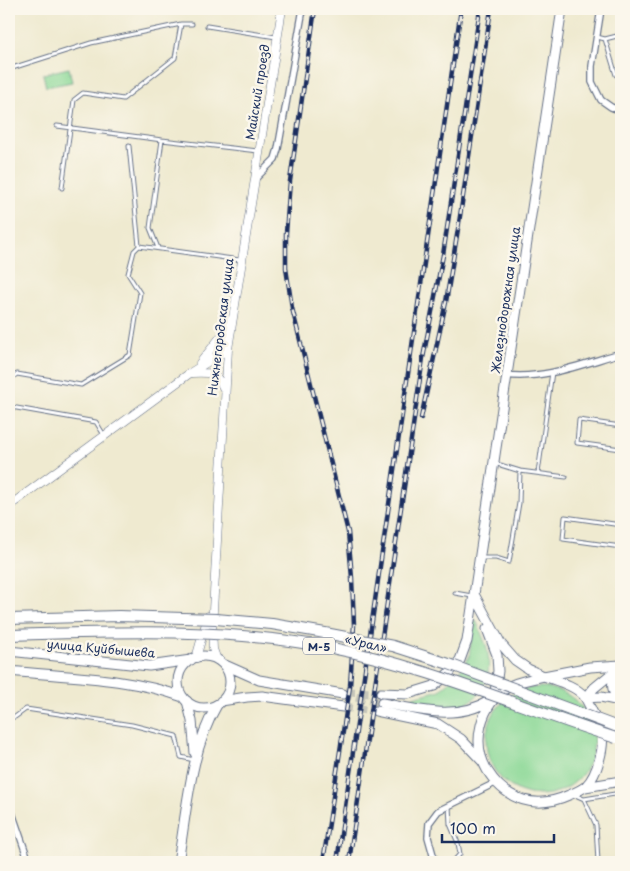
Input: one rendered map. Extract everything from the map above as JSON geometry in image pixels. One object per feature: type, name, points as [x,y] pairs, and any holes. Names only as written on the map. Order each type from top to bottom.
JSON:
[{"type":"highway","name":"«Урал»","points":[[9,619],[119,616],[216,619],[272,624],[325,633],[392,646],[449,664],[615,726]]},
{"type":"highway","name":"«Урал»","points":[[9,635],[186,632],[267,637],[333,648],[396,663],[442,677],[528,709],[616,738]]},
{"type":"main road","name":"Железнодорожная улица","points":[[381,693],[408,694],[434,686],[460,660],[467,641],[562,9]]},
{"type":"main road","points":[[474,596],[501,644],[515,660],[528,669],[570,686],[586,698],[602,731],[602,753],[592,778],[585,788]]},
{"type":"main road","points":[[474,596],[497,655],[498,671],[494,699],[483,716],[478,741],[482,762]]},
{"type":"main road","name":"улица Куйбышева","points":[[9,651],[149,666],[193,659]]},
{"type":"main road","points":[[195,761],[194,732],[185,700],[179,688],[179,677],[183,667],[193,659],[207,656],[259,680],[345,693]]},
{"type":"main road","points":[[178,862],[195,761],[208,719],[228,693],[230,682],[228,672],[219,661]]},
{"type":"main road","points":[[382,703],[422,710],[461,713],[481,707],[509,687],[544,676],[590,667],[621,666]]},
{"type":"main road","points":[[586,698],[594,688],[621,666]]},
{"type":"main road","points":[[620,701],[612,692],[612,682],[621,666]]},
{"type":"main road","points":[[9,671],[148,686],[201,708],[247,697],[262,696],[343,707]]},
{"type":"main road","points":[[586,698],[601,697],[620,701]]},
{"type":"main road","points":[[376,711],[438,724],[461,739],[482,762],[495,783],[514,796],[534,802],[558,800],[585,788],[621,782]]},
{"type":"street","name":"Майский проезд","points":[[254,179],[282,9]]},
{"type":"street","points":[[254,179],[275,159],[278,149],[303,9]]},
{"type":"street","points":[[601,9],[592,66],[592,82],[601,100],[611,107],[621,110]]},
{"type":"street","name":"Нижнегородская улица","points":[[219,661],[213,649],[212,628],[224,389],[232,315],[254,179]]},
{"type":"street","points":[[190,373],[208,354],[222,335],[232,315]]},
{"type":"street","points":[[190,373],[228,348]]},
{"type":"street","points":[[506,376],[519,377],[552,372],[621,353]]},
{"type":"street","points":[[190,373],[209,372],[219,378],[224,389]]},
{"type":"street","name":"Нижнегородская улица","points":[[9,506],[190,373]]},
{"type":"street","points":[[193,659],[204,634],[214,589]]},
{"type":"street","points":[[435,862],[428,837],[429,823],[438,811],[495,783]]},
{"type":"street","points":[[9,804],[30,862]]},
{"type":"lane","points":[[9,69],[91,43],[181,24],[192,24]]},
{"type":"lane","points":[[62,188],[74,100],[83,93],[123,99],[175,58],[181,24]]},
{"type":"lane","points":[[207,26],[277,37]]},
{"type":"lane","points":[[597,37],[605,39],[621,34]]},
{"type":"lane","points":[[605,39],[616,75],[621,73]]},
{"type":"lane","points":[[57,126],[258,151]]},
{"type":"lane","points":[[158,248],[150,228],[162,140]]},
{"type":"lane","points":[[129,146],[139,246]]},
{"type":"lane","points":[[139,246],[241,260]]},
{"type":"lane","points":[[9,380],[17,374],[80,385],[130,354],[140,293],[128,274],[134,251],[139,246]]},
{"type":"lane","points":[[538,473],[552,372]]},
{"type":"lane","points":[[11,407],[96,422],[105,436]]},
{"type":"lane","points":[[621,426],[580,420],[577,443],[621,449]]},
{"type":"lane","points":[[493,463],[520,471],[566,477]]},
{"type":"lane","points":[[479,558],[496,558],[509,562],[519,503],[520,471]]},
{"type":"lane","points":[[621,525],[565,517],[563,539],[621,547]]},
{"type":"lane","points":[[455,593],[474,596]]},
{"type":"lane","points":[[9,717],[15,717],[26,709],[132,725],[176,736],[182,757],[195,761]]},
{"type":"lane","points":[[572,794],[584,799],[621,793]]},
{"type":"lane","points":[[584,799],[596,825],[598,862]]},
{"type":"lane","points":[[449,806],[450,824],[458,843],[460,854],[453,862]]},
{"type":"green space","points":[[69,68],[72,82],[46,87],[43,74]]},
{"type":"green space","points":[[476,620],[486,645],[489,667],[487,678],[478,695],[470,702],[449,708],[402,703],[402,700],[440,690],[456,676],[469,657],[474,621]]},
{"type":"green space","points":[[540,687],[561,691],[578,703],[590,720],[594,741],[590,762],[578,779],[561,791],[540,795],[519,791],[502,779],[490,762],[486,741],[490,720],[502,703],[519,691]]},
{"type":"tunnel","points":[[346,692],[381,693]]},
{"type":"tunnel","points":[[343,694],[382,703]]},
{"type":"tunnel","points":[[343,707],[376,711]]},
{"type":"railway","points":[[315,9],[290,181],[286,233],[286,268],[292,308],[348,532],[354,625],[350,686],[323,862]]},
{"type":"railway","points":[[337,862],[461,9]]},
{"type":"railway","points":[[349,862],[423,358],[443,255],[480,9]]},
{"type":"railway","points":[[421,418],[446,302],[491,9]]}]
